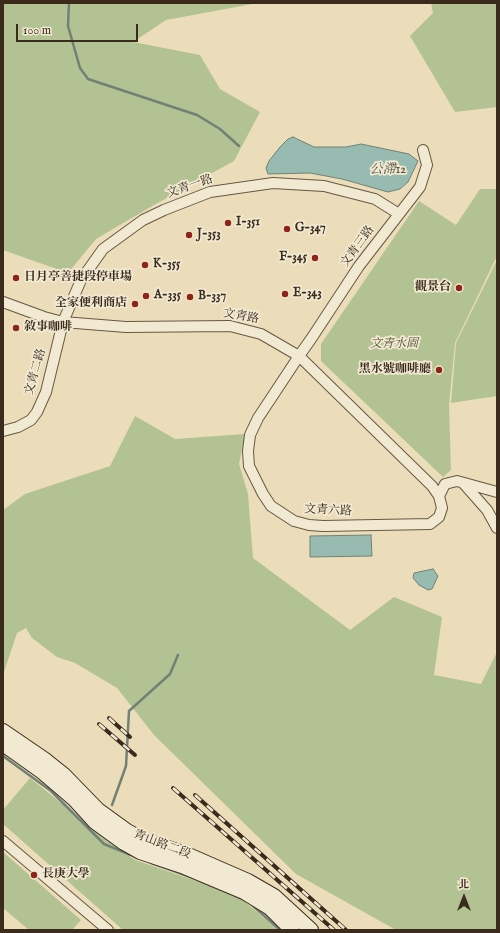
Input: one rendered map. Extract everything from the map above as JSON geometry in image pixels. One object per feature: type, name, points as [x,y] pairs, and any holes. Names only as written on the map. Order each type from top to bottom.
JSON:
[{"type":"street","name":"文青三路","points":[[299,356],[359,266],[420,187],[427,165],[423,150]]},
{"type":"street","name":"文青一路","points":[[63,322],[81,280],[103,249],[143,220],[210,192],[273,183],[324,186],[375,199],[399,214]]},
{"type":"street","name":"文青路","points":[[3,302],[63,322],[126,327],[230,326],[261,334],[299,356],[356,410],[432,486],[439,496]]},
{"type":"street","name":"文青二路","points":[[3,430],[18,427],[31,420],[37,412],[46,392],[63,322]]},
{"type":"street","name":"文青六路","points":[[299,356],[258,418],[250,435],[248,451],[249,466],[255,480],[271,506],[294,521],[308,525],[430,524],[438,517],[442,508],[439,496]]},
{"type":"street","points":[[439,496],[445,484],[457,481],[497,492]]},
{"type":"street","points":[[464,484],[487,510],[497,528]]},
{"type":"street","name":"青山路二段","points":[[3,731],[44,759],[64,775],[98,810],[122,828],[144,840],[186,854],[248,881],[274,896],[311,930]]},
{"type":"street","name":"青山路二段","points":[[3,744],[55,782],[95,822],[118,839],[140,852],[182,866],[244,892],[270,908],[292,930]]},
{"type":"street","points":[[3,841],[108,930]]},
{"type":"green space","points":[[3,3],[258,3],[166,20],[133,42],[200,55],[220,89],[260,112],[234,161],[96,239],[68,273],[3,250]]},
{"type":"green space","points":[[431,3],[497,3],[497,107],[455,112],[410,36],[433,13]]},
{"type":"green space","name":"文青水園","points":[[480,189],[497,189],[496,258],[455,343],[449,405],[451,470],[443,477],[321,361],[321,344],[419,201],[456,225]]},
{"type":"green space","points":[[497,260],[497,396],[451,403],[456,343]]},
{"type":"green space","points":[[135,416],[175,439],[245,434],[239,464],[248,494],[253,558],[350,630],[394,597],[442,617],[434,675],[481,684],[497,652],[497,930],[396,930],[296,874],[154,735],[117,688],[75,663],[57,657],[32,638],[26,628],[17,633],[3,675],[3,510],[25,494],[110,466]]},
{"type":"green space","points":[[30,778],[135,860],[202,883],[243,900],[278,930],[123,930],[3,824],[3,810]]},
{"type":"green space","points":[[3,852],[81,920],[72,930],[29,930],[3,908]]},
{"type":"water","name":"公滯12","points":[[293,137],[314,147],[346,147],[361,144],[409,154],[418,161],[408,182],[400,189],[388,192],[342,179],[310,173],[268,174],[266,168],[269,161],[288,139]]},
{"type":"water","points":[[371,535],[372,556],[310,557],[310,536]]},
{"type":"water","points":[[433,569],[438,576],[432,589],[428,590],[419,585],[413,578],[414,573]]},
{"type":"waterway","points":[[69,3],[68,26],[80,68],[88,79],[197,115],[220,129],[239,146]]},
{"type":"waterway","points":[[112,805],[126,766],[129,711],[170,674],[178,655]]},
{"type":"waterway","points":[[3,756],[51,791],[104,844],[131,855]]},
{"type":"waterway","points":[[151,863],[191,877]]},
{"type":"waterway","points":[[237,896],[246,901]]},
{"type":"waterway","points":[[252,905],[280,930]]},
{"type":"railway","points":[[109,718],[130,737]]},
{"type":"railway","points":[[99,724],[135,755]]},
{"type":"railway","points":[[173,788],[334,930]]},
{"type":"railway","points":[[195,795],[346,930]]},
{"type":"place","name":"I-351","points":[[228,223]]},
{"type":"place","name":"G-347","points":[[287,229]]},
{"type":"place","name":"J-353","points":[[189,235]]},
{"type":"place","name":"F-345","points":[[315,258]]},
{"type":"place","name":"K-355","points":[[145,265]]},
{"type":"place","name":"日月亭善捷段停車場","points":[[16,278]]},
{"type":"place","name":"觀景台","points":[[459,288]]},
{"type":"place","name":"E-343","points":[[285,294]]},
{"type":"place","name":"A-335","points":[[146,296]]},
{"type":"place","name":"B-337","points":[[190,297]]},
{"type":"place","name":"全家便利商店","points":[[135,304]]},
{"type":"place","name":"敘事咖啡","points":[[16,328]]},
{"type":"place","name":"黑水號咖啡廳","points":[[439,370]]},
{"type":"place","name":"長庚大學","points":[[34,875]]}]
